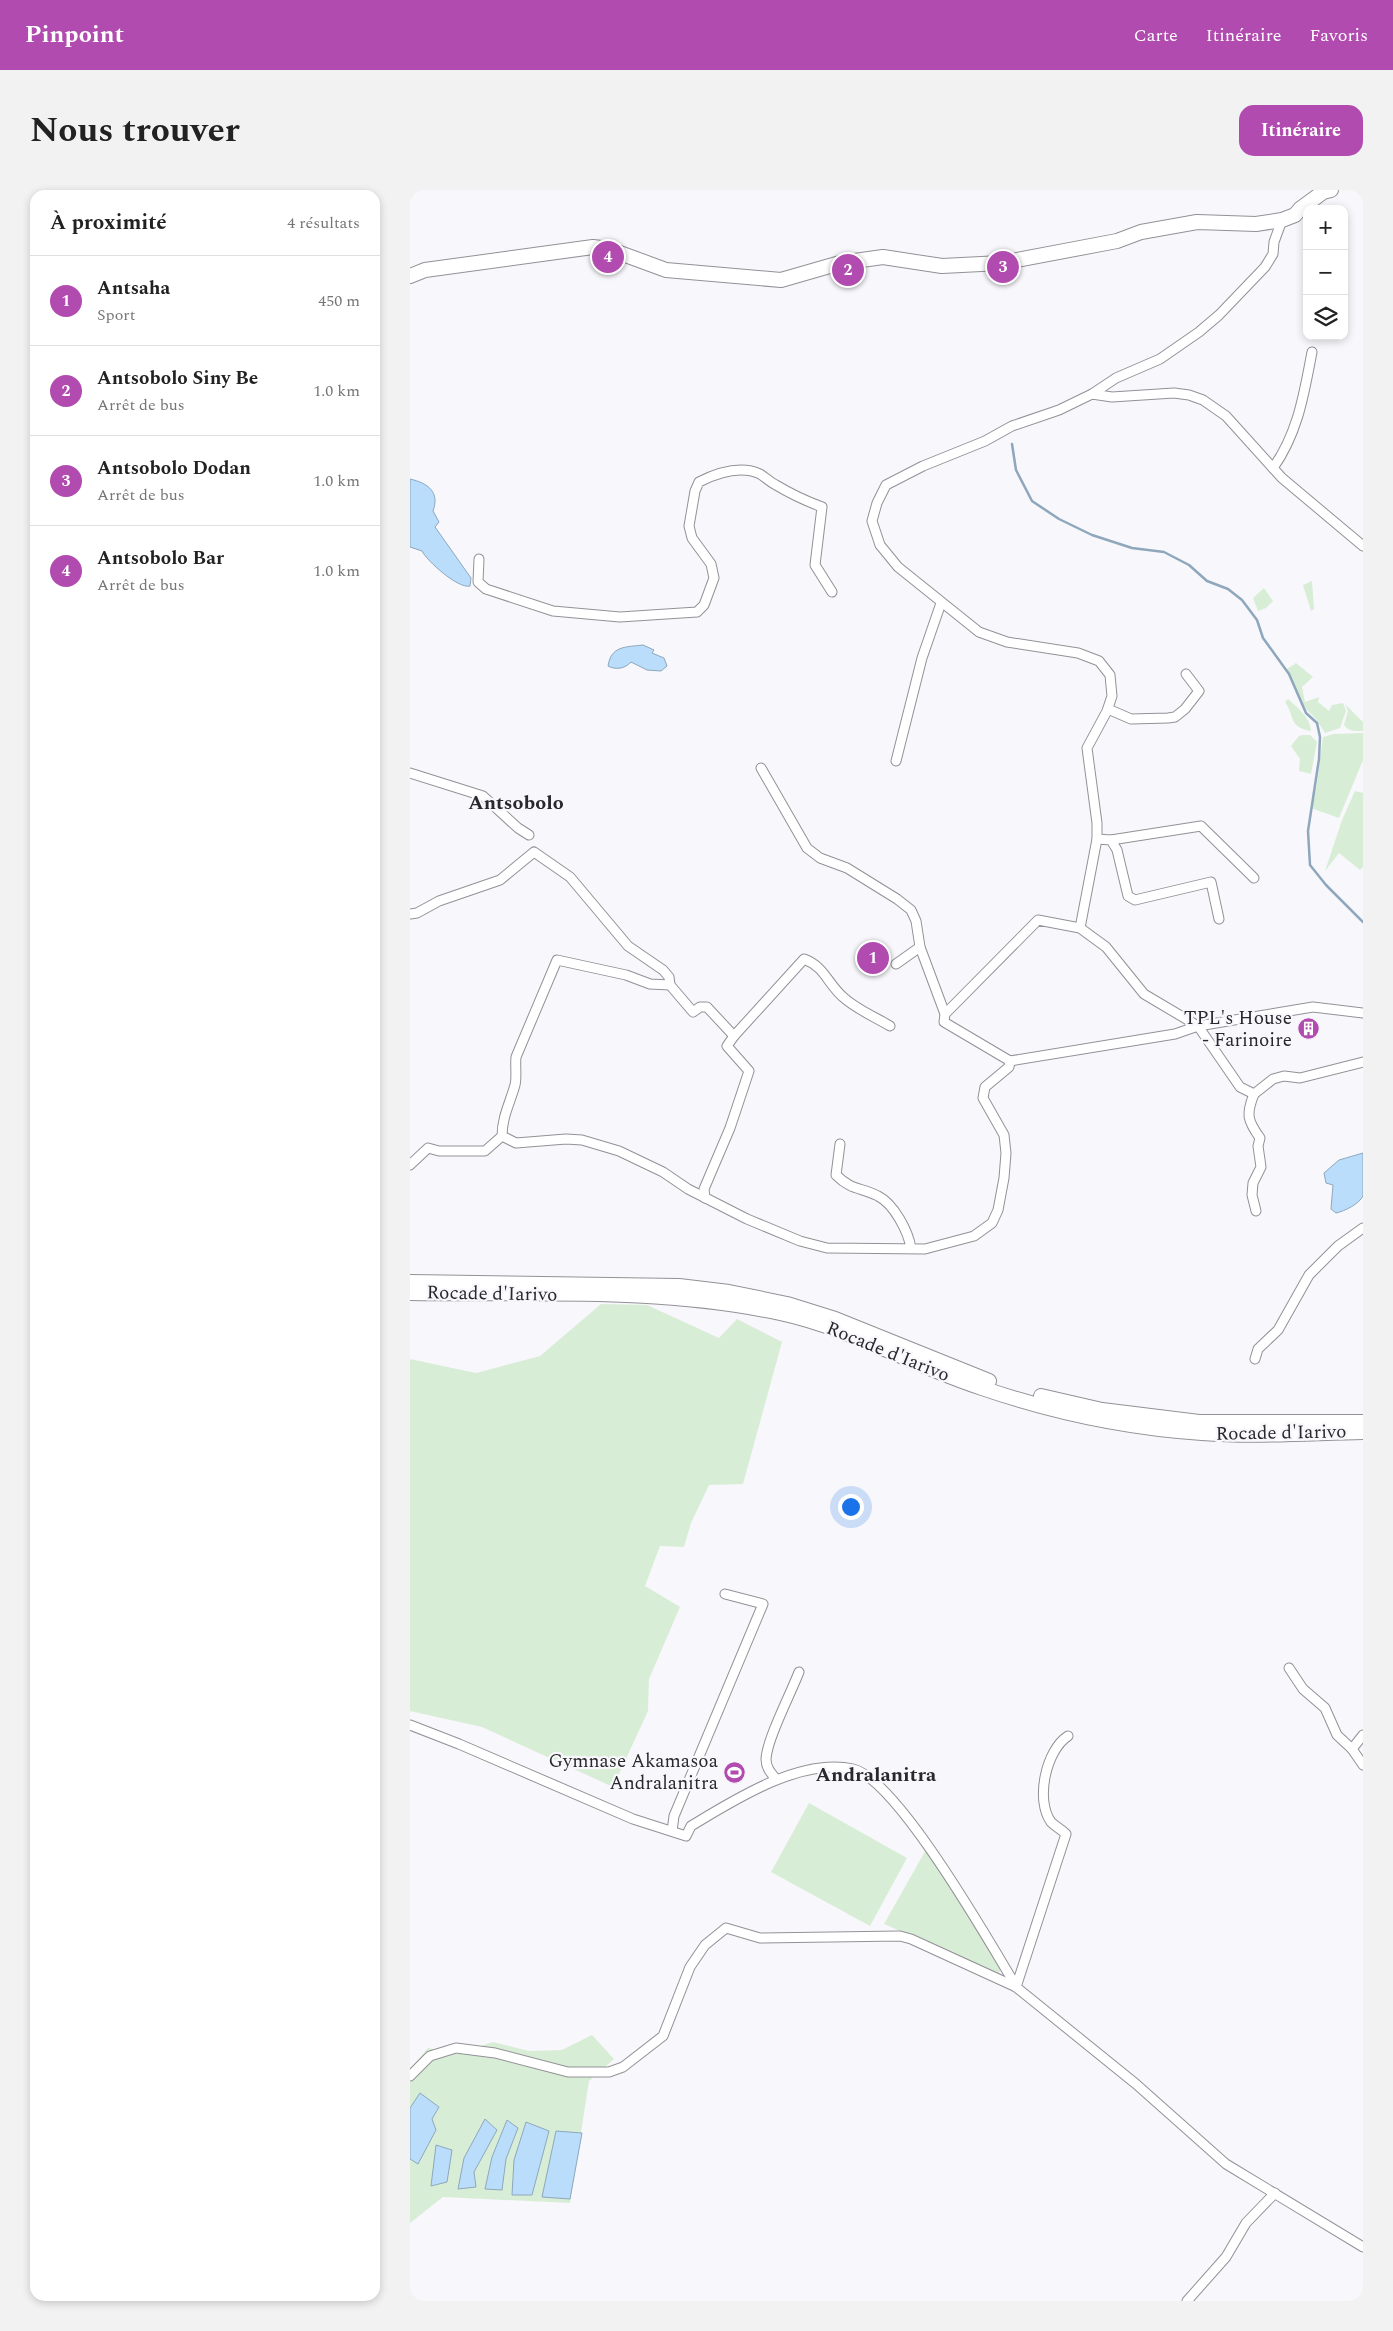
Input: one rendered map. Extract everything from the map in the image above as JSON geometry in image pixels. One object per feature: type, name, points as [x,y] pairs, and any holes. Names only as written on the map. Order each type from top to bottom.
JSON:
[{"type":"main road","points":[[410,276],[425,270],[593,247],[609,249],[666,270],[781,280],[840,263],[883,257],[942,266],[1001,263],[1117,241],[1141,232],[1197,222],[1256,224],[1282,220],[1295,215],[1323,192],[1331,190]]},
{"type":"main road","name":"Rocade d'Iarivo","points":[[410,1282],[679,1286],[728,1292],[803,1309],[834,1319],[984,1379],[1039,1396],[1102,1410],[1199,1422],[1363,1422]]},
{"type":"main road","name":"Rocade d'Iarivo","points":[[410,1293],[678,1297],[728,1302],[784,1314],[832,1328],[980,1388],[1034,1404],[1096,1419],[1153,1428],[1203,1433],[1363,1432]]},
{"type":"street","points":[[1080,928],[1097,838],[1097,822],[1087,748],[1108,709],[1113,685],[1110,675],[1099,661],[1078,653],[993,638],[979,632],[898,567],[880,544],[872,521],[877,503],[886,485],[923,466],[985,441],[1012,426],[1059,410],[1092,394],[1116,378],[1160,359],[1219,315],[1265,267],[1273,254],[1274,242],[1282,220]]},
{"type":"street","points":[[1273,468],[1283,454],[1295,429],[1312,352]]},
{"type":"street","points":[[1092,394],[1112,397],[1174,393],[1189,394],[1203,400],[1226,416],[1282,478],[1363,546]]},
{"type":"street","points":[[479,559],[478,582],[486,589],[553,611],[620,617],[697,612],[704,605],[714,578],[711,564],[692,538],[690,526],[695,491],[699,482],[707,478],[734,470],[747,470],[760,474],[800,498],[822,507],[816,565],[832,592]]},
{"type":"street","points":[[896,761],[922,658],[941,603]]},
{"type":"street","points":[[1108,709],[1136,720],[1175,717],[1185,709],[1199,691],[1186,674]]},
{"type":"street","points":[[761,768],[807,848],[820,858],[846,868],[898,899],[911,910],[916,921],[920,947],[945,1014],[944,1022],[1010,1061],[1175,1034],[1198,1026],[1313,1007],[1363,1013]]},
{"type":"street","points":[[410,774],[483,796],[518,828],[529,835]]},
{"type":"street","points":[[1097,838],[1111,840],[1201,826],[1254,878]]},
{"type":"street","points":[[1111,840],[1116,850],[1128,896],[1135,900],[1211,882],[1219,919]]},
{"type":"street","points":[[410,914],[417,914],[439,901],[500,880],[534,852],[570,878],[628,946],[663,970],[669,977],[670,985],[693,1012],[700,1007],[707,1007],[734,1036]]},
{"type":"street","points":[[945,1014],[1038,920],[1080,928],[1106,947],[1144,994],[1198,1026],[1240,1087],[1254,1094]]},
{"type":"street","points":[[896,964],[920,947]]},
{"type":"street","points":[[705,1198],[704,1190],[730,1128],[749,1071],[727,1046],[804,959],[817,964],[829,983],[844,998],[890,1026]]},
{"type":"street","points":[[410,1165],[428,1148],[485,1151],[502,1136],[502,1122],[516,1083],[514,1072],[516,1057],[557,960],[626,974],[650,984],[670,985]]},
{"type":"street","points":[[502,1136],[516,1143],[566,1138],[582,1140],[619,1151],[663,1172],[705,1198],[747,1219],[800,1241],[827,1248],[924,1249],[966,1239],[984,1230],[992,1223],[1002,1197],[1006,1154],[1004,1134],[983,1098],[985,1087],[1010,1067],[1010,1061]]},
{"type":"street","points":[[1256,1211],[1252,1195],[1253,1183],[1261,1167],[1258,1146],[1260,1138],[1252,1126],[1247,1111],[1254,1094],[1274,1078],[1284,1076],[1300,1078],[1363,1062]]},
{"type":"street","points":[[840,1144],[836,1175],[851,1188],[878,1196],[884,1201],[904,1226],[911,1248]]},
{"type":"street","points":[[1255,1359],[1258,1349],[1278,1330],[1309,1276],[1338,1246],[1363,1228]]},
{"type":"street","points":[[672,1831],[674,1816],[764,1604],[725,1594]]},
{"type":"street","points":[[1289,1668],[1303,1689],[1325,1708],[1336,1735],[1352,1749],[1363,1765]]},
{"type":"street","points":[[776,1779],[769,1771],[766,1760],[769,1746],[799,1672]]},
{"type":"street","points":[[410,1726],[459,1744],[633,1819],[686,1836],[691,1826],[776,1779],[824,1768],[854,1769],[876,1781],[891,1796],[927,1845],[1016,1986]]},
{"type":"street","points":[[1352,1749],[1363,1735]]},
{"type":"street","points":[[1016,1986],[1066,1834],[1051,1822],[1044,1805],[1042,1792],[1055,1749],[1061,1740],[1068,1736]]},
{"type":"street","points":[[410,2076],[430,2056],[456,2048],[495,2053],[568,2072],[609,2072],[623,2067],[663,2036],[690,1967],[705,1945],[726,1928],[760,1938],[900,1936],[911,1939],[1016,1986],[1136,2084],[1226,2164],[1363,2247]]},
{"type":"street","points":[[1187,2301],[1226,2258],[1246,2223],[1275,2193]]},
{"type":"green space","points":[[1312,581],[1314,609],[1311,611],[1303,585]]},
{"type":"green space","points":[[1264,588],[1273,601],[1266,608],[1258,611],[1253,598]]},
{"type":"green space","points":[[1296,663],[1313,677],[1302,687],[1305,702],[1319,697],[1318,702],[1329,711],[1332,705],[1343,703],[1346,711],[1340,728],[1325,733],[1316,719],[1305,708],[1287,669]]},
{"type":"green space","points":[[1288,699],[1306,717],[1311,731],[1295,724],[1285,702]]},
{"type":"green space","points":[[1345,704],[1363,722],[1363,731],[1350,730],[1344,725],[1348,711]]},
{"type":"green space","points":[[1363,733],[1363,760],[1339,818],[1311,808],[1317,784],[1323,737],[1334,734]]},
{"type":"green space","points":[[1310,735],[1317,742],[1311,774],[1299,771],[1300,759],[1291,746],[1299,736]]},
{"type":"green space","points":[[1355,791],[1363,793],[1363,867],[1360,870],[1339,853],[1325,871],[1342,820]]},
{"type":"green space","points":[[601,1304],[647,1305],[719,1338],[737,1319],[782,1342],[743,1484],[709,1485],[691,1523],[684,1547],[660,1546],[645,1586],[680,1607],[649,1679],[648,1711],[613,1787],[482,1727],[410,1711],[410,1359],[476,1373],[540,1356]]},
{"type":"green space","points":[[809,1803],[907,1858],[870,1926],[771,1872]]},
{"type":"green space","points":[[927,1848],[1002,1967],[999,1973],[884,1924]]},
{"type":"green space","points":[[592,2035],[614,2059],[589,2081],[570,2203],[443,2197],[410,2223],[410,2069],[428,2048],[456,2054],[493,2042],[529,2051],[562,2050]]},
{"type":"water","points":[[410,479],[427,486],[434,494],[435,504],[433,511],[439,522],[435,527],[471,578],[470,586],[465,586],[451,579],[436,567],[422,551],[410,547]]},
{"type":"water","points":[[643,645],[654,650],[652,653],[664,658],[667,666],[661,671],[647,670],[631,662],[620,668],[608,666],[612,655],[616,651],[625,647]]},
{"type":"water","points":[[873,952],[879,954],[881,960],[879,966],[873,968],[867,966],[865,960],[867,954]]},
{"type":"water","points":[[1363,1153],[1363,1196],[1351,1207],[1336,1213],[1331,1209],[1333,1185],[1326,1183],[1324,1173],[1339,1160]]},
{"type":"water","points":[[420,2093],[439,2107],[432,2119],[436,2130],[418,2164],[410,2159],[410,2108]]},
{"type":"water","points":[[485,2119],[497,2130],[474,2172],[476,2187],[458,2189],[464,2158]]},
{"type":"water","points":[[507,2120],[518,2128],[506,2159],[502,2190],[485,2189],[492,2157]]},
{"type":"water","points":[[526,2122],[549,2131],[532,2195],[512,2195],[514,2160]]},
{"type":"water","points":[[556,2131],[582,2133],[570,2199],[542,2197]]},
{"type":"water","points":[[436,2145],[452,2150],[447,2182],[431,2186]]},
{"type":"waterway","points":[[1012,444],[1016,470],[1032,501],[1059,519],[1092,535],[1132,548],[1164,552],[1189,565],[1207,581],[1228,589],[1242,600],[1257,620],[1263,638],[1289,674],[1306,713],[1317,723],[1320,737],[1319,759],[1308,831],[1310,865],[1326,885],[1363,922]]},
{"type":"place","name":"Antsobolo Bar","points":[[608,257]]},
{"type":"place","name":"Antsobolo Dodan","points":[[1003,267]]},
{"type":"place","name":"Antsobolo Siny Be","points":[[848,270]]},
{"type":"place","name":"Antsaha","points":[[873,958]]},
{"type":"place","name":"TPL's House - Farinoire","points":[[1308,1029]]},
{"type":"place","name":"Gymnase Akamasoa Andralanitra","points":[[734,1772]]},
{"type":"district","name":"Antsobolo","points":[[516,803]]},
{"type":"district","name":"Andralanitra","points":[[876,1775]]}]
